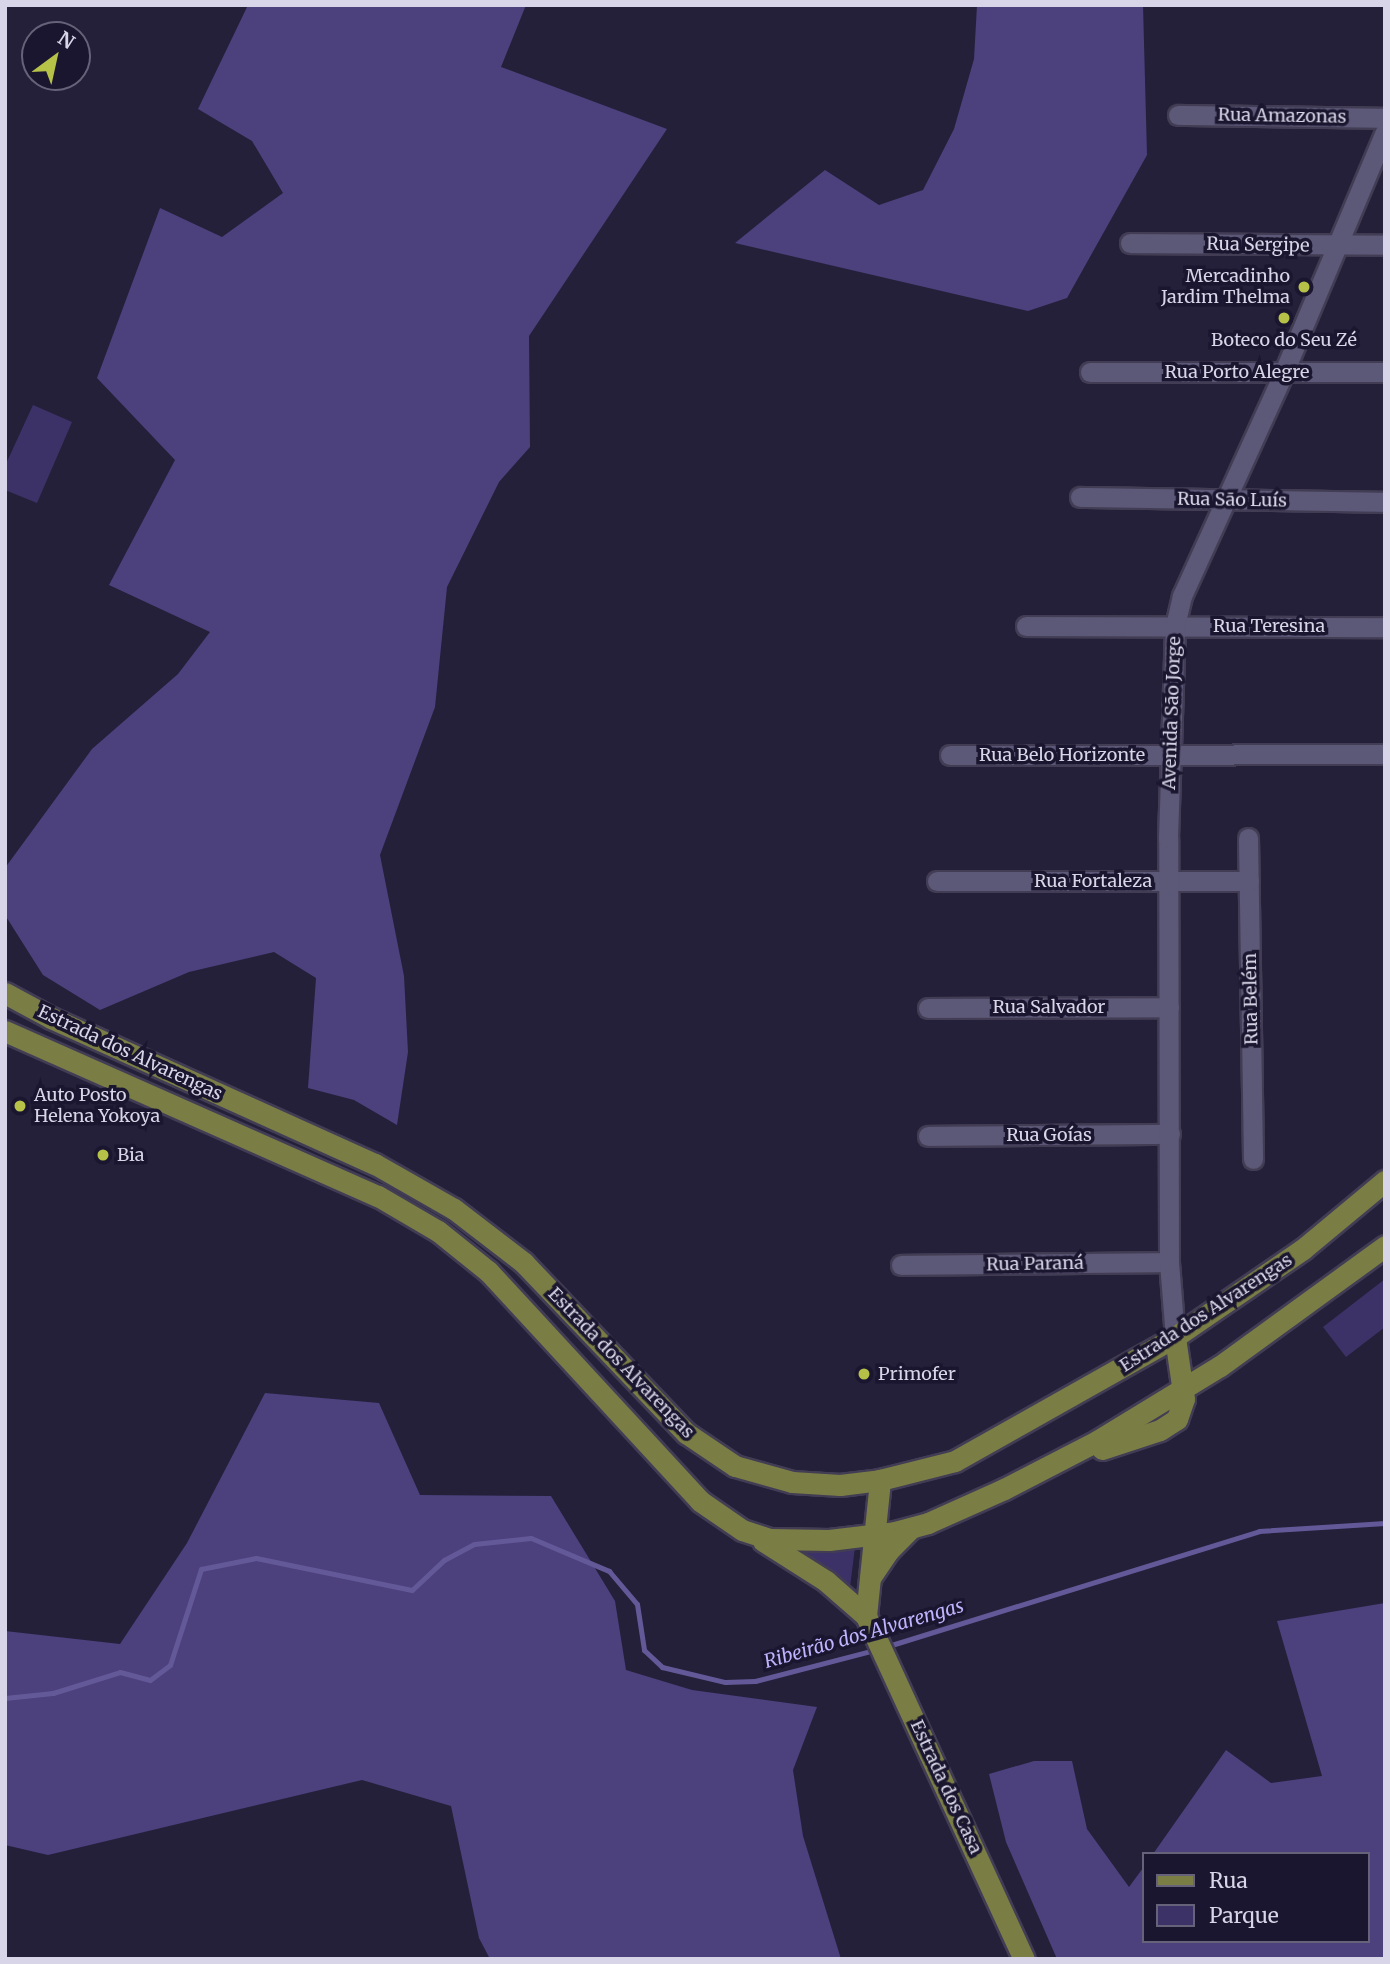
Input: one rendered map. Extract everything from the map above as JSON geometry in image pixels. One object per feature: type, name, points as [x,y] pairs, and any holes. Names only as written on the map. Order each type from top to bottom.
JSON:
[{"type":"main road","name":"Estrada dos Alvarengas","points":[[5,993],[375,1164],[454,1209],[524,1263],[686,1433],[722,1460],[759,1475],[810,1485],[880,1480],[955,1461],[1175,1337],[1303,1249],[1385,1181]]},
{"type":"main road","name":"Estrada dos Alvarengas","points":[[5,1031],[378,1196],[438,1231],[489,1272],[694,1496],[752,1535],[797,1541],[873,1535],[911,1528],[1058,1461],[1265,1337],[1385,1246]]},
{"type":"main road","points":[[1175,1337],[1183,1387]]},
{"type":"main road","points":[[870,1625],[868,1583],[880,1480]]},
{"type":"main road","points":[[868,1583],[888,1550],[911,1528]]},
{"type":"main road","points":[[752,1535],[826,1581],[870,1625]]},
{"type":"main road","name":"Estrada dos Casa","points":[[870,1625],[1024,1959]]},
{"type":"street","name":"Rua Amazonas","points":[[1178,115],[1385,118]]},
{"type":"street","name":"Avenida São Jorge","points":[[1175,1337],[1169,1262],[1168,881],[1169,756],[1175,626],[1182,596],[1284,372],[1385,132]]},
{"type":"street","name":"Rua Sergipe","points":[[1130,243],[1385,245]]},
{"type":"street","name":"Rua Porto Alegre","points":[[1090,372],[1385,372]]},
{"type":"street","name":"Rua São Luís","points":[[1080,497],[1385,502]]},
{"type":"street","name":"Rua Teresina","points":[[1026,626],[1385,627]]},
{"type":"street","name":"Rua Belo Horizonte","points":[[950,755],[1385,754]]},
{"type":"street","name":"Rua Belém","points":[[1248,838],[1254,1159]]},
{"type":"street","name":"Rua Fortaleza","points":[[937,881],[1249,881]]},
{"type":"street","name":"Rua Salvador","points":[[928,1008],[1170,1007]]},
{"type":"street","name":"Rua Goías","points":[[928,1136],[1170,1134]]},
{"type":"street","name":"Rua Paraná","points":[[901,1265],[1169,1262]]},
{"type":"green space","points":[[33,405],[72,422],[37,503],[5,490],[5,466]]},
{"type":"green space","points":[[1385,1279],[1385,1327],[1346,1357],[1323,1327]]},
{"type":"green space","points":[[855,1547],[850,1587],[802,1550]]},
{"type":"shaded area","points":[[248,5],[526,5],[501,67],[667,129],[529,336],[530,447],[499,482],[447,587],[435,707],[380,855],[404,976],[408,1052],[397,1125],[354,1100],[308,1088],[316,978],[274,952],[189,972],[100,1010],[43,975],[5,915],[5,868],[92,749],[178,674],[210,632],[109,585],[175,460],[97,378],[160,208],[222,237],[283,193],[252,141],[198,109]]},
{"type":"shaded area","points":[[977,5],[1143,5],[1147,155],[1067,298],[1028,311],[735,243],[825,170],[879,205],[923,190],[954,129],[974,59]]},
{"type":"shaded area","points":[[265,1393],[379,1403],[420,1495],[551,1496],[615,1601],[626,1670],[692,1690],[817,1707],[793,1770],[803,1836],[841,1959],[490,1959],[479,1938],[451,1806],[362,1780],[48,1855],[5,1845],[5,1631],[120,1644],[187,1543]]},
{"type":"shaded area","points":[[1385,1603],[1385,1959],[1057,1959],[1006,1842],[989,1774],[1034,1761],[1072,1761],[1087,1829],[1129,1887],[1142,1869],[1142,1943],[1369,1943],[1369,1852],[1154,1852],[1226,1750],[1271,1783],[1322,1776],[1277,1621]]},
{"type":"waterway","name":"Ribeirão dos Alvarengas","points":[[885,1647],[1259,1531],[1385,1523]]},
{"type":"waterway","name":"Ribeirão dos Alvarengas","points":[[5,1698],[53,1693],[120,1672],[150,1680],[170,1665],[201,1569],[256,1558],[412,1590],[444,1560],[474,1544],[531,1538],[609,1571],[637,1604],[644,1650],[662,1667],[725,1682],[755,1681],[875,1650]]},
{"type":"place","name":"Mercadinho Jardim Thelma","points":[[1304,287]]},
{"type":"place","name":"Boteco do Seu Zé","points":[[1284,318]]},
{"type":"place","name":"Auto Posto Helena Yokoya","points":[[20,1106]]},
{"type":"place","name":"Bia","points":[[103,1155]]},
{"type":"place","name":"Primofer","points":[[864,1374]]}]
